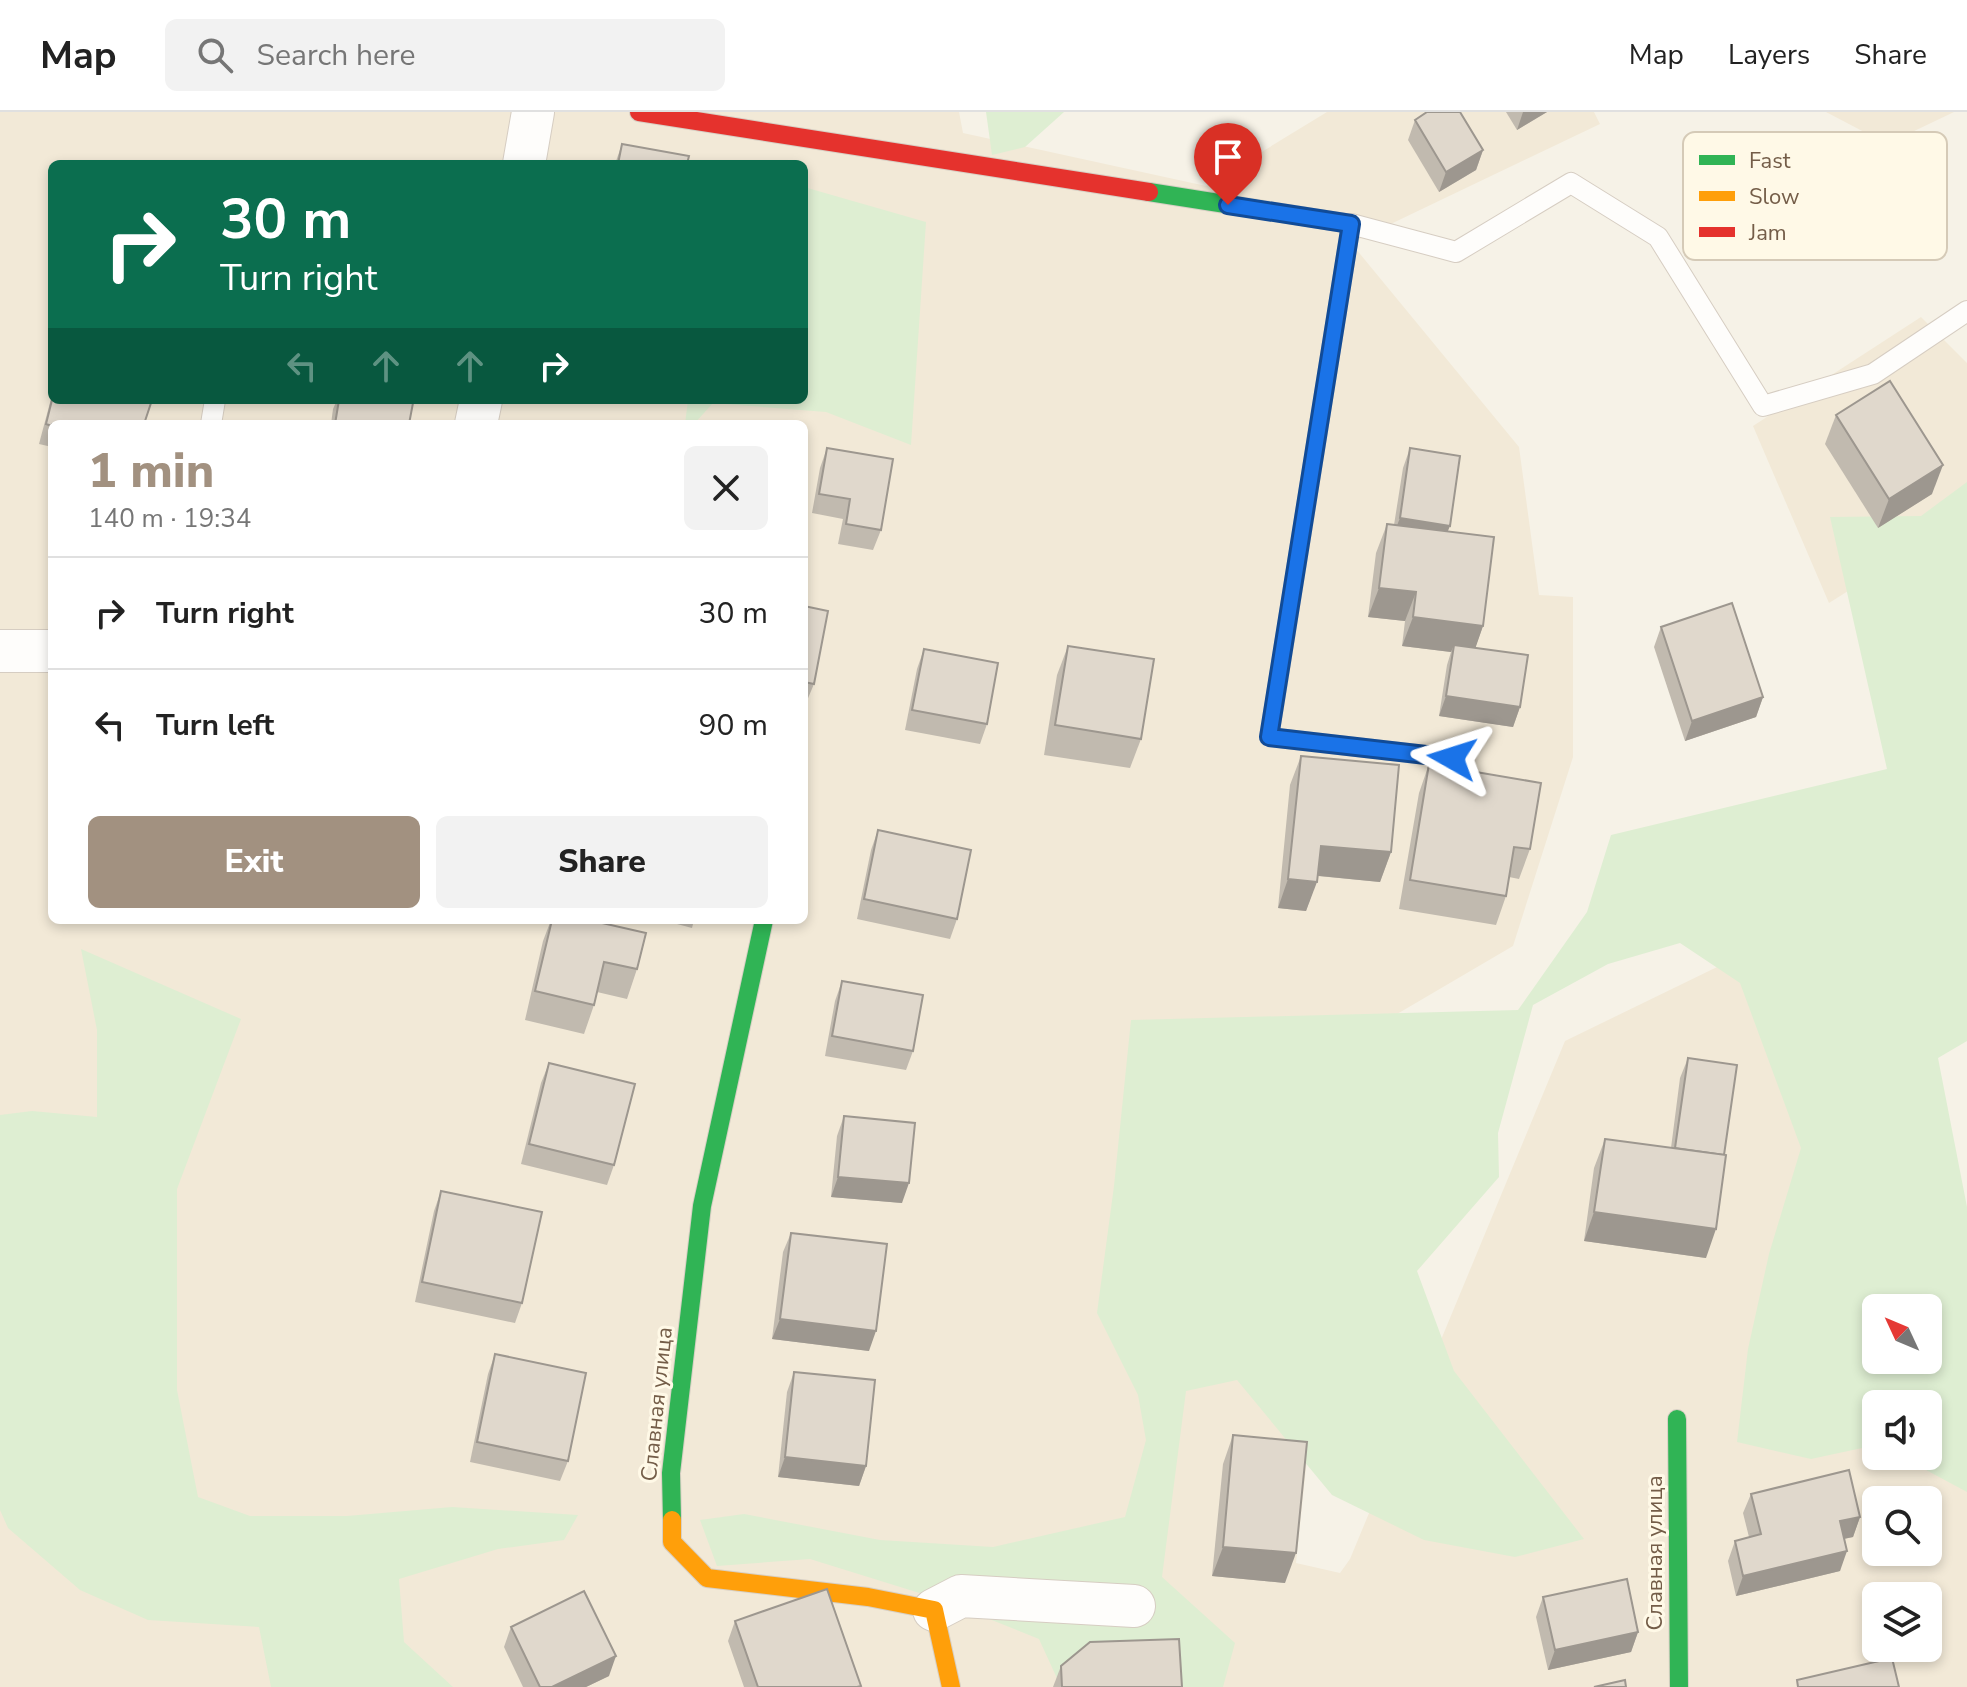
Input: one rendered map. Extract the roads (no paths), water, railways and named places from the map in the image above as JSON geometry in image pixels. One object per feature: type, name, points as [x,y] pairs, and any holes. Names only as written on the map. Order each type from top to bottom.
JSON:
[{"type":"street","points":[[525,160],[533,112]]},
{"type":"street","points":[[639,112],[1351,224],[1269,737],[1452,758]]},
{"type":"street","points":[[0,651],[48,651]]},
{"type":"street","name":"Славная улица","points":[[763,924],[702,1206],[671,1473],[672,1542],[707,1578],[868,1597],[934,1610]]},
{"type":"street","name":"Славная улица","points":[[1677,1419],[1679,1687]]},
{"type":"street","points":[[951,1687],[934,1610],[961,1596],[1134,1606]]},
{"type":"lane","points":[[1351,224],[1456,252],[1571,183],[1658,237],[1763,406],[1873,374],[1967,311]]}]
